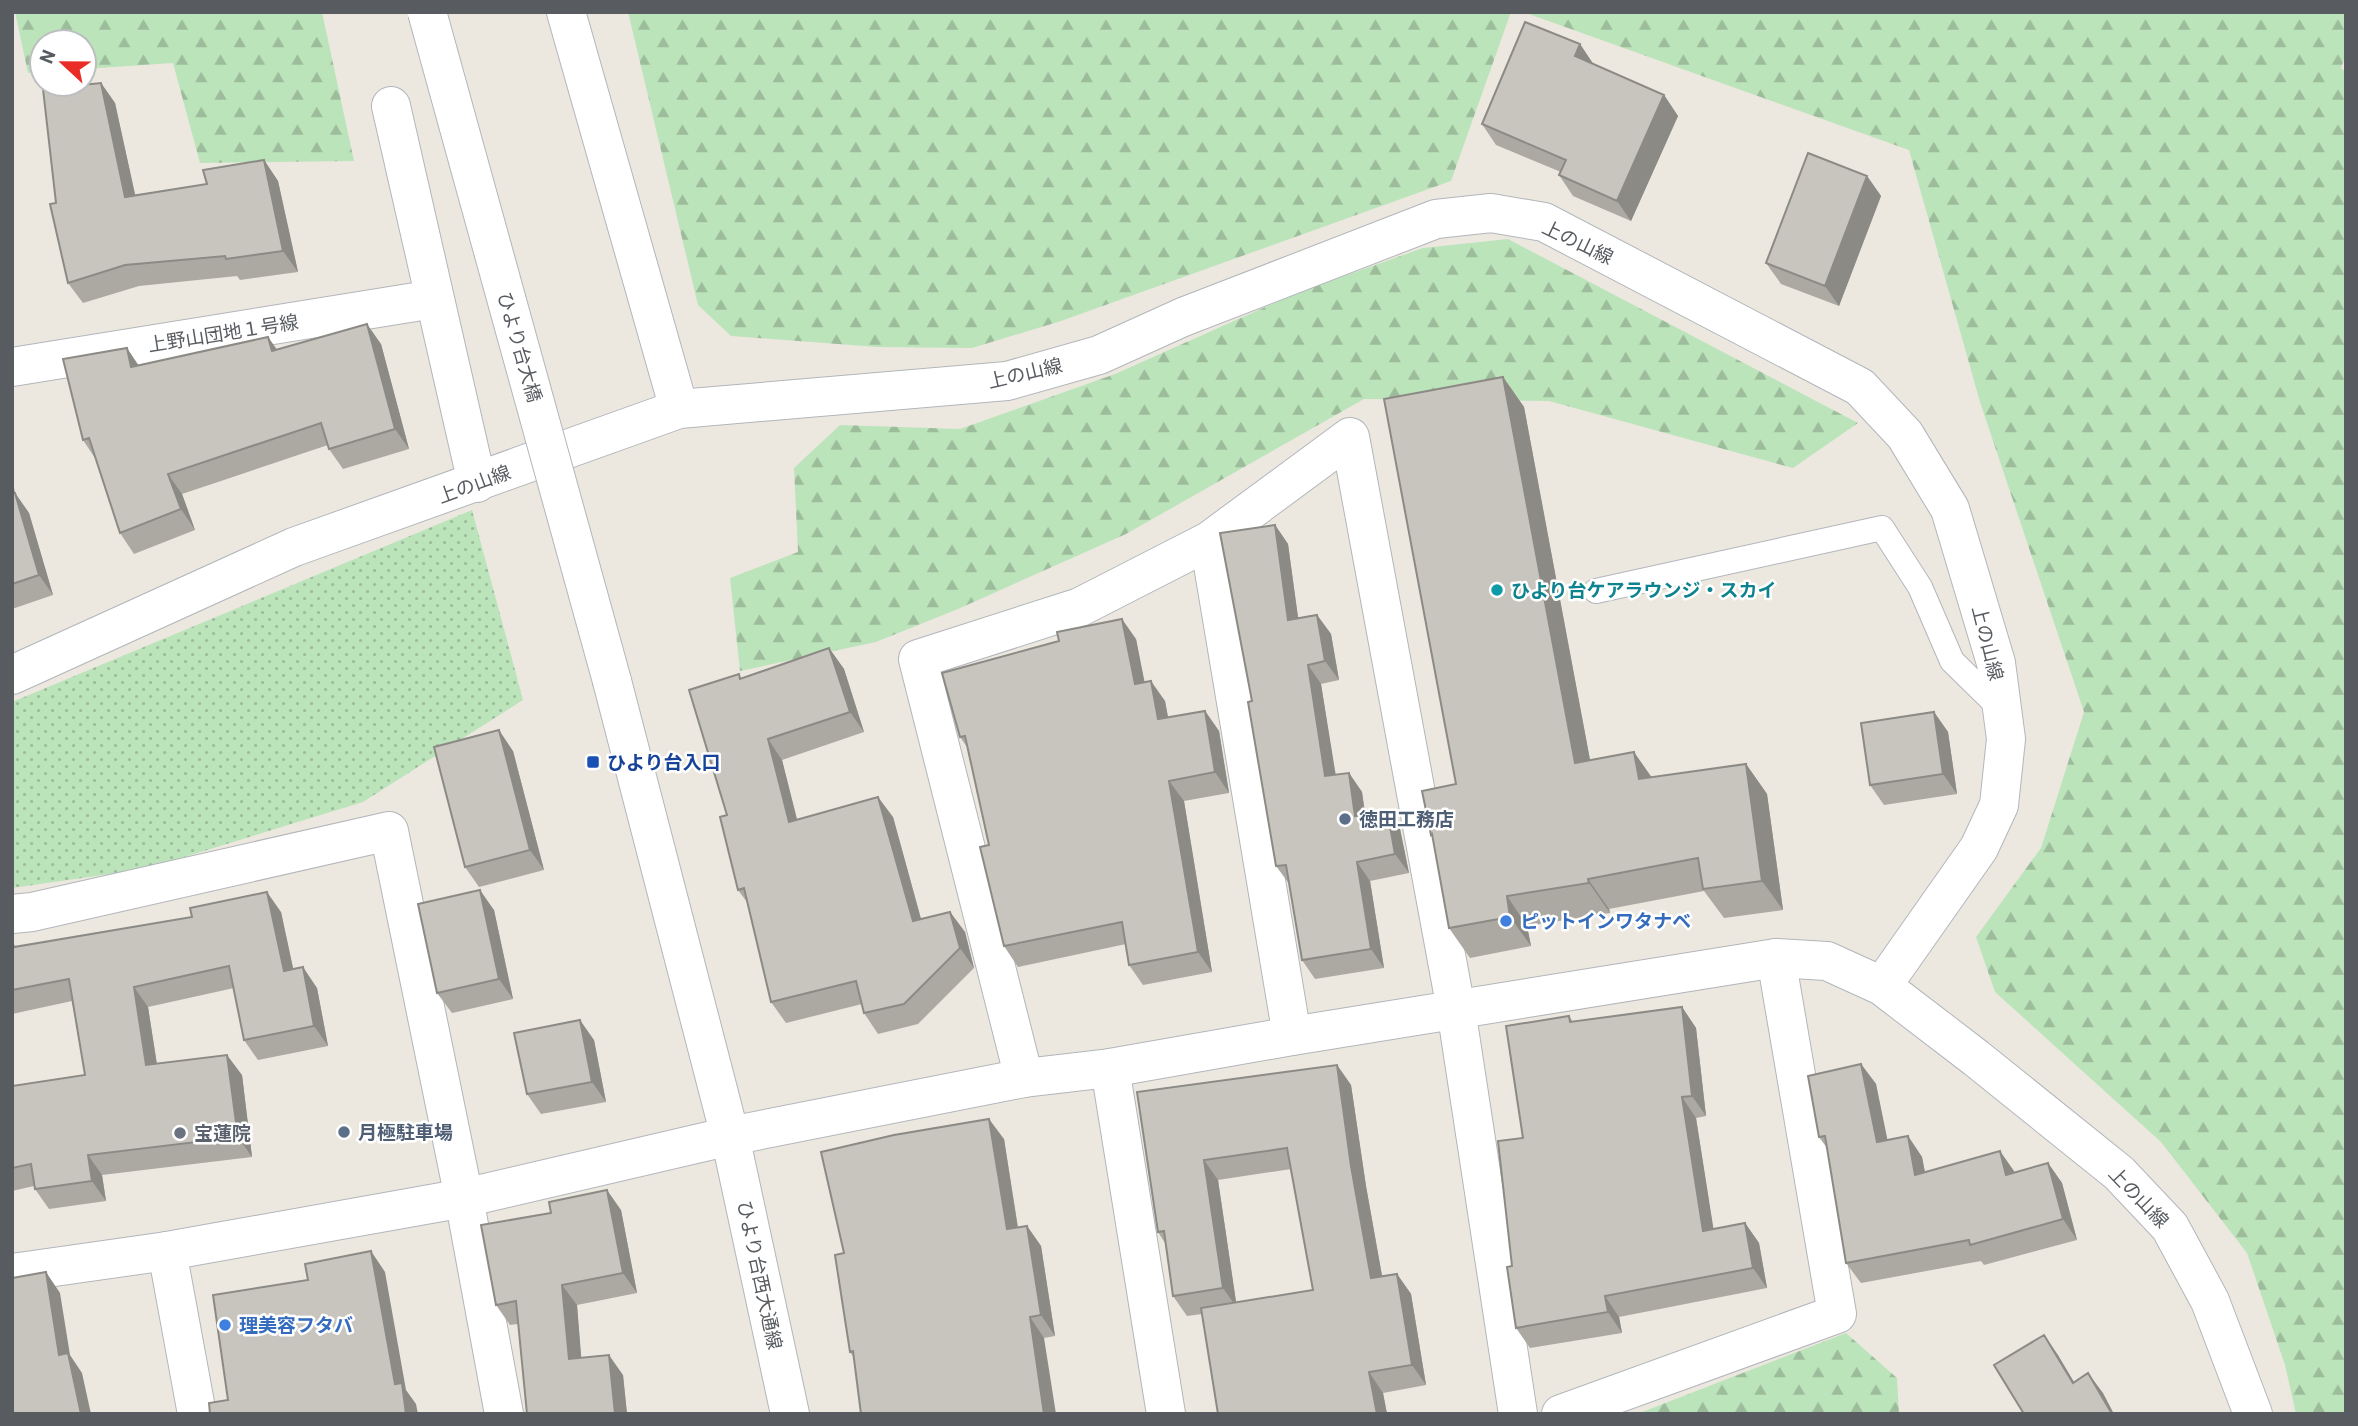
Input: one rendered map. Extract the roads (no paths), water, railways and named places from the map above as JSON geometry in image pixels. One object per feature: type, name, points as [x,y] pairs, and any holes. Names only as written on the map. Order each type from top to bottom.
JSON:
[{"type":"street","name":"ひより台大橋","points":[[427,12],[612,681],[730,1136]]},
{"type":"street","points":[[566,12],[679,409]]},
{"type":"street","points":[[391,106],[477,483]]},
{"type":"street","name":"上の山線","points":[[12,675],[294,547],[679,409],[1007,381],[1099,355],[1183,317],[1436,219],[1491,213],[1544,222],[1860,387],[1905,435],[1950,509],[1996,663],[2006,739],[1999,806],[1979,848],[1882,986],[2119,1173],[2170,1227],[2210,1301],[2253,1414]]},
{"type":"street","name":"上野山団地１号線","points":[[12,367],[434,299]]},
{"type":"street","points":[[1024,1078],[918,660],[1080,607],[1209,541],[1350,438],[1456,1009],[1518,1414]]},
{"type":"street","points":[[1209,541],[1292,1035]]},
{"type":"street","points":[[12,914],[32,912],[389,831],[464,1198],[504,1414]]},
{"type":"street","points":[[1561,1414],[1837,1314],[1776,958]]},
{"type":"street","points":[[12,1273],[167,1251],[464,1198],[730,1136],[1024,1078],[1110,1068],[1292,1035],[1776,958],[1826,961],[1882,986]]},
{"type":"street","points":[[1110,1068],[1166,1414]]},
{"type":"street","name":"ひより台西大通線","points":[[730,1136],[790,1414]]},
{"type":"street","points":[[167,1251],[197,1414]]},
{"type":"lane","points":[[1595,591],[1882,528],[1920,587],[1952,660],[2002,710]]},
{"type":"place","name":"ひより台ケアラウンジ・スカイ","points":[[1497,590]]},
{"type":"place","name":"ひより台入口","points":[[593,762]]},
{"type":"place","name":"徳田工務店","points":[[1345,819]]},
{"type":"place","name":"ピットインワタナベ","points":[[1506,921]]},
{"type":"place","name":"月極駐車場","points":[[344,1132]]},
{"type":"place","name":"宝蓮院","points":[[180,1133]]},
{"type":"place","name":"理美容フタバ","points":[[225,1325]]}]
